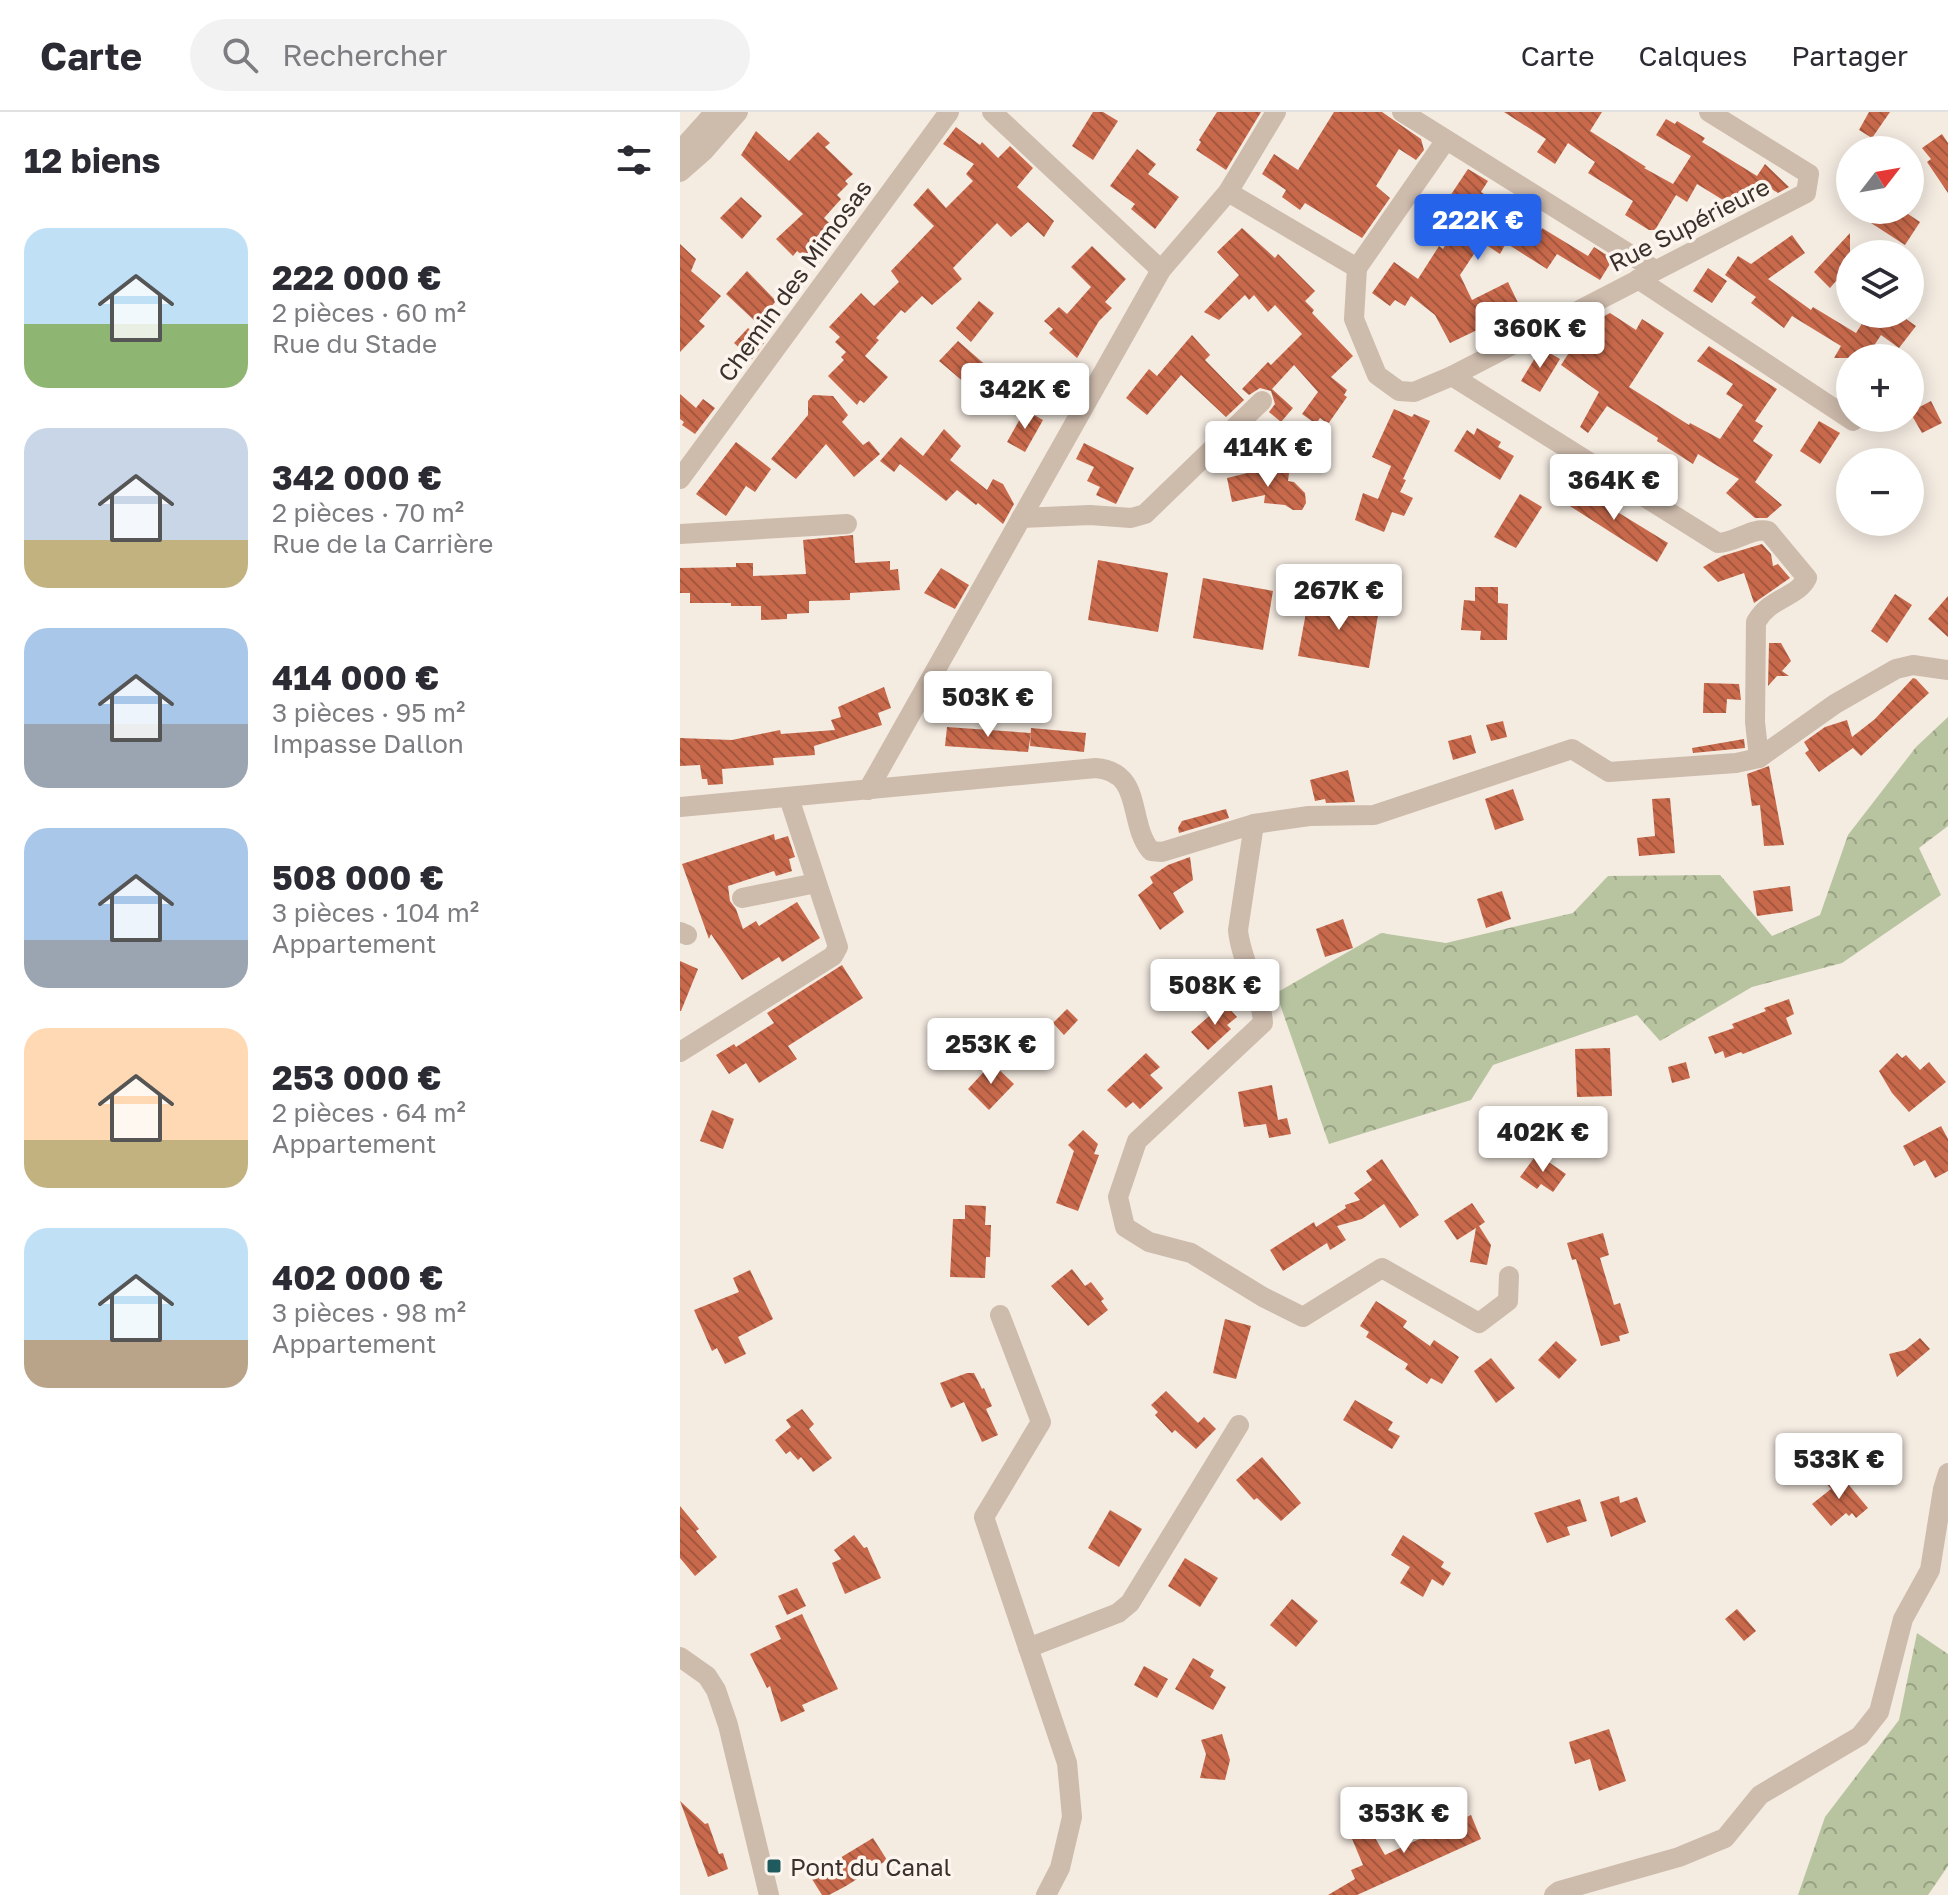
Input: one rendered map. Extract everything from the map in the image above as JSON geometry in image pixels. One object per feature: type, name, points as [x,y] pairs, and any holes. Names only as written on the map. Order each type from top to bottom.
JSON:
[{"type":"street","points":[[680,151],[715,112]]},
{"type":"street","points":[[680,172],[704,151],[738,112]]},
{"type":"street","name":"Chemin des Mimosas","points":[[680,479],[949,112]]},
{"type":"street","points":[[992,112],[1161,270]]},
{"type":"street","points":[[868,790],[1161,270],[1228,192],[1276,112]]},
{"type":"street","points":[[1402,112],[1646,275],[1836,409]]},
{"type":"street","name":"Rue Supérieure","points":[[1357,268],[1354,319],[1377,375],[1399,391],[1414,392],[1452,376],[1806,193],[1809,174],[1709,112]]},
{"type":"street","points":[[1228,192],[1357,268],[1446,140]]},
{"type":"street","points":[[1452,376],[1718,543],[1727,543],[1761,529],[1768,531],[1807,578],[1803,585],[1763,608],[1756,622],[1755,722],[1759,758]]},
{"type":"street","points":[[1021,518],[1090,515],[1131,518],[1145,514],[1262,401]]},
{"type":"street","points":[[680,534],[847,524]]},
{"type":"street","points":[[680,807],[1096,768],[1112,770],[1124,780],[1136,811],[1142,840],[1151,851],[1162,852],[1254,824],[1309,816],[1374,815],[1572,749],[1609,772],[1736,763],[1759,758],[1835,704],[1896,669],[1913,665],[1948,670]]},
{"type":"street","points":[[680,1052],[833,956],[838,947],[789,798]]},
{"type":"street","points":[[1254,824],[1238,930],[1262,1010],[1263,1023],[1137,1141],[1118,1197],[1125,1227],[1149,1242],[1191,1253],[1263,1297],[1303,1317],[1382,1268],[1479,1323],[1508,1301],[1509,1276]]},
{"type":"street","points":[[742,898],[816,883]]},
{"type":"street","points":[[1000,1315],[1041,1422],[984,1517],[1067,1763],[1072,1817],[1060,1868],[1046,1895]]},
{"type":"street","points":[[1028,1648],[1118,1613],[1130,1603],[1239,1425]]},
{"type":"street","points":[[1554,1895],[1679,1857],[1725,1838],[1760,1795],[1860,1736],[1879,1712],[1903,1619],[1930,1570],[1948,1473]]},
{"type":"street","points":[[680,1657],[707,1676],[716,1690],[728,1725],[769,1895]]},
{"type":"green space","points":[[1948,717],[1948,826],[1919,848],[1941,895],[1842,963],[1752,987],[1660,1041],[1637,1015],[1493,1065],[1471,1100],[1329,1144],[1276,993],[1381,933],[1446,943],[1573,913],[1608,876],[1720,875],[1772,936],[1820,915],[1848,835],[1916,747]]},
{"type":"green space","points":[[1917,1633],[1948,1654],[1948,1866],[1928,1895],[1798,1895],[1825,1817],[1899,1720]]},
{"type":"building","points":[[1093,112],[1103,112],[1118,121],[1093,160],[1072,146]]},
{"type":"building","points":[[1217,112],[1261,112],[1226,170],[1196,150]]},
{"type":"building","points":[[1334,112],[1382,112],[1421,139],[1424,150],[1416,160],[1399,149],[1376,186],[1390,198],[1362,238],[1305,203],[1300,210],[1282,197],[1286,190],[1262,174],[1274,154],[1298,170]]},
{"type":"building","points":[[1504,112],[1602,112],[1590,131],[1673,184],[1691,156],[1656,135],[1666,119],[1675,124],[1677,121],[1705,138],[1702,142],[1757,176],[1765,164],[1789,187],[1778,193],[1760,182],[1741,211],[1697,184],[1687,202],[1676,195],[1655,230],[1649,230],[1625,215],[1633,201],[1588,173],[1595,162],[1568,143],[1555,164],[1537,152],[1546,139]]},
{"type":"building","points":[[1869,112],[1890,112],[1873,136],[1859,130]]},
{"type":"building","points":[[956,127],[980,145],[982,142],[998,158],[1010,146],[1033,168],[1017,187],[1054,221],[1044,237],[1028,222],[1011,237],[997,223],[953,268],[962,279],[932,305],[922,296],[905,313],[901,310],[876,338],[879,340],[865,356],[888,377],[864,403],[860,400],[857,405],[828,376],[844,360],[841,357],[846,352],[835,342],[840,337],[829,327],[861,293],[874,306],[899,282],[891,271],[934,226],[913,205],[928,188],[946,208],[973,181],[966,174],[974,164],[943,144]]},
{"type":"building","points":[[756,131],[789,161],[818,132],[830,143],[825,147],[853,174],[837,195],[841,199],[824,218],[841,234],[814,264],[797,251],[793,256],[776,239],[803,214],[741,155]]},
{"type":"building","points":[[1942,134],[1948,143],[1948,193],[1927,162],[1931,159],[1924,147]]},
{"type":"building","points":[[1137,149],[1156,164],[1148,174],[1179,197],[1155,229],[1131,209],[1135,204],[1110,186]]},
{"type":"building","points":[[1468,169],[1488,181],[1481,192],[1541,231],[1542,228],[1588,256],[1594,247],[1613,259],[1600,280],[1557,254],[1547,269],[1506,243],[1500,254],[1482,242],[1460,275],[1472,300],[1508,282],[1521,309],[1450,343],[1435,315],[1411,296],[1405,306],[1395,300],[1390,306],[1372,293],[1394,262],[1418,279],[1439,246],[1443,249],[1461,220],[1442,208]]},
{"type":"building","points":[[741,197],[762,216],[742,239],[720,218]]},
{"type":"building","points":[[1873,224],[1919,224],[1908,240],[1897,240]]},
{"type":"building","points":[[1242,228],[1275,258],[1278,254],[1315,291],[1305,301],[1314,310],[1312,313],[1353,356],[1331,377],[1347,390],[1344,395],[1347,397],[1328,424],[1320,418],[1316,424],[1302,414],[1318,392],[1294,365],[1272,389],[1293,408],[1281,422],[1269,412],[1275,404],[1271,391],[1260,388],[1249,395],[1242,389],[1302,334],[1275,305],[1268,312],[1254,295],[1249,300],[1245,295],[1219,320],[1204,312],[1239,275],[1217,252]]},
{"type":"building","points":[[1792,235],[1805,253],[1768,279],[1811,310],[1813,307],[1836,321],[1836,328],[1848,328],[1856,333],[1859,328],[1914,328],[1902,344],[1893,344],[1881,335],[1875,344],[1838,344],[1792,316],[1784,328],[1751,303],[1756,297],[1725,275],[1738,256],[1751,264]]},
{"type":"building","points":[[680,244],[696,259],[691,271],[721,296],[699,321],[705,326],[680,352]]},
{"type":"building","points":[[1092,246],[1126,279],[1105,302],[1112,308],[1099,321],[1077,358],[1049,333],[1053,329],[1044,321],[1059,307],[1067,314],[1091,287],[1071,267]]},
{"type":"building","points":[[1836,248],[1836,281],[1830,288],[1814,272]]},
{"type":"building","points":[[1708,268],[1727,281],[1712,303],[1693,291]]},
{"type":"building","points":[[747,271],[776,301],[757,323],[726,294]]},
{"type":"building","points":[[979,301],[994,313],[971,342],[956,328]]},
{"type":"building","points":[[1610,313],[1636,330],[1642,319],[1664,333],[1629,387],[1689,425],[1720,439],[1743,405],[1726,394],[1733,384],[1697,361],[1709,346],[1777,389],[1755,421],[1763,426],[1753,441],[1773,455],[1755,482],[1782,505],[1767,518],[1755,518],[1726,493],[1739,479],[1698,454],[1693,464],[1607,406],[1588,433],[1580,427],[1599,392],[1561,365],[1587,325]]},
{"type":"building","points":[[748,328],[764,343],[752,359],[734,343]]},
{"type":"building","points":[[1192,335],[1210,355],[1205,360],[1244,400],[1226,417],[1181,375],[1147,415],[1126,398],[1149,369],[1157,376]]},
{"type":"building","points":[[958,341],[997,375],[979,395],[939,361]]},
{"type":"building","points":[[1541,348],[1560,359],[1540,392],[1521,381]]},
{"type":"building","points":[[1064,364],[1081,380],[1065,401],[1059,401],[1046,388]]},
{"type":"building","points":[[680,394],[696,408],[703,399],[715,408],[695,434],[682,425]]},
{"type":"building","points":[[813,395],[833,396],[848,415],[842,422],[863,445],[869,441],[880,454],[854,477],[826,444],[796,479],[771,459],[808,415],[808,401]]},
{"type":"building","points":[[1931,401],[1942,423],[1924,432],[1924,405]]},
{"type":"building","points":[[1394,409],[1430,421],[1400,492],[1413,498],[1404,516],[1392,512],[1384,532],[1355,520],[1363,493],[1378,499],[1391,466],[1372,457]]},
{"type":"building","points":[[1025,410],[1043,420],[1025,452],[1007,442]]},
{"type":"building","points":[[1819,421],[1840,433],[1820,464],[1800,451]]},
{"type":"building","points":[[1477,428],[1501,442],[1498,447],[1514,456],[1500,480],[1454,451],[1467,430],[1474,435]]},
{"type":"building","points":[[944,429],[961,446],[950,460],[987,490],[993,479],[1003,484],[1014,504],[1003,524],[957,490],[946,501],[900,464],[894,472],[880,461],[901,437],[923,456]]},
{"type":"building","points":[[736,442],[771,469],[755,492],[746,486],[726,516],[696,494]]},
{"type":"building","points":[[1084,443],[1134,468],[1116,504],[1096,495],[1100,487],[1087,481],[1094,467],[1076,459]]},
{"type":"building","points":[[1260,470],[1289,473],[1288,481],[1294,482],[1305,493],[1306,503],[1302,510],[1264,503],[1265,495],[1232,502],[1227,478]]},
{"type":"building","points":[[1570,483],[1668,543],[1657,562],[1559,499]]},
{"type":"building","points":[[1520,494],[1542,507],[1516,548],[1494,537]]},
{"type":"building","points":[[853,535],[855,563],[890,561],[890,570],[898,569],[900,590],[850,593],[850,600],[809,601],[809,613],[787,614],[787,619],[761,620],[761,606],[690,603],[690,593],[680,593],[680,568],[736,567],[736,563],[753,563],[753,576],[806,574],[803,540]]},
{"type":"building","points":[[1762,544],[1771,554],[1773,566],[1778,564],[1790,578],[1754,603],[1744,573],[1718,582],[1703,567],[1722,556]]},
{"type":"building","points":[[1098,560],[1168,573],[1158,632],[1088,620]]},
{"type":"building","points":[[941,568],[969,585],[955,609],[924,593]]},
{"type":"building","points":[[1203,578],[1273,591],[1263,650],[1193,638]]},
{"type":"building","points":[[1475,587],[1498,587],[1498,603],[1508,604],[1507,640],[1480,640],[1481,631],[1461,630],[1464,600],[1475,601]]},
{"type":"building","points":[[1895,594],[1912,605],[1887,643],[1871,631]]},
{"type":"building","points":[[1309,596],[1379,609],[1369,668],[1298,656]]},
{"type":"building","points":[[1948,596],[1948,637],[1928,619]]},
{"type":"building","points":[[1769,643],[1781,643],[1791,661],[1782,671],[1789,676],[1777,676],[1768,686]]},
{"type":"building","points":[[1913,678],[1929,693],[1861,756],[1853,748],[1819,772],[1805,753],[1809,750],[1804,742],[1825,727],[1847,720],[1852,737],[1875,719]]},
{"type":"building","points":[[1704,683],[1739,684],[1741,700],[1727,699],[1726,713],[1703,713]]},
{"type":"building","points":[[884,687],[891,708],[878,713],[882,725],[814,746],[815,755],[773,758],[774,765],[722,769],[723,784],[708,785],[707,779],[702,779],[700,765],[680,766],[680,738],[732,740],[780,730],[781,734],[835,730],[831,720],[841,717],[838,707]]},
{"type":"building","points":[[1503,721],[1507,737],[1491,741],[1486,725]]},
{"type":"building","points":[[947,727],[1031,733],[1028,752],[945,746]]},
{"type":"building","points":[[1031,728],[1086,733],[1084,752],[1030,746]]},
{"type":"building","points":[[1471,735],[1476,753],[1453,760],[1448,741]]},
{"type":"building","points":[[1744,739],[1745,748],[1693,753],[1692,748]]},
{"type":"building","points":[[1769,766],[1784,845],[1764,846],[1760,805],[1752,806],[1747,774]]},
{"type":"building","points":[[1348,770],[1355,802],[1315,801],[1310,780]]},
{"type":"building","points":[[1513,789],[1524,820],[1495,830],[1485,799]]},
{"type":"building","points":[[1670,798],[1675,853],[1639,856],[1637,838],[1655,836],[1652,799]]},
{"type":"building","points":[[1226,809],[1229,818],[1179,833],[1182,821]]},
{"type":"building","points":[[774,834],[775,840],[788,836],[795,857],[789,859],[792,871],[776,876],[774,871],[728,886],[730,901],[743,929],[756,921],[759,926],[797,902],[820,938],[782,962],[779,957],[742,980],[711,934],[709,939],[682,864]]},
{"type":"building","points":[[1190,857],[1193,880],[1173,893],[1184,912],[1160,930],[1138,895],[1153,883],[1150,877],[1168,865]]},
{"type":"building","points":[[1790,886],[1793,911],[1757,916],[1753,891]]},
{"type":"building","points":[[1502,891],[1511,919],[1486,928],[1477,899]]},
{"type":"building","points":[[1343,919],[1353,948],[1325,957],[1316,929]]},
{"type":"building","points":[[680,961],[698,969],[681,1011],[680,1011]]},
{"type":"building","points":[[842,965],[863,998],[788,1046],[797,1059],[759,1083],[746,1063],[729,1074],[716,1055],[734,1044],[736,1047],[774,1023],[767,1013]]},
{"type":"building","points":[[1789,999],[1794,1014],[1786,1018],[1792,1034],[1743,1054],[1725,1058],[1723,1051],[1715,1054],[1708,1037],[1734,1028],[1732,1024]]},
{"type":"building","points":[[1224,1003],[1237,1017],[1227,1025],[1231,1029],[1208,1050],[1191,1032]]},
{"type":"building","points":[[1067,1009],[1078,1020],[1064,1035],[1053,1023]]},
{"type":"building","points":[[1610,1048],[1612,1096],[1577,1097],[1575,1049]]},
{"type":"building","points":[[1146,1053],[1160,1067],[1150,1075],[1163,1088],[1140,1109],[1133,1102],[1126,1108],[1107,1090]]},
{"type":"building","points":[[1897,1053],[1902,1058],[1906,1055],[1920,1070],[1929,1062],[1946,1082],[1909,1112],[1892,1093],[1879,1071]]},
{"type":"building","points":[[1686,1062],[1690,1078],[1672,1083],[1668,1067]]},
{"type":"building","points":[[992,1063],[1014,1084],[989,1110],[968,1089]]},
{"type":"building","points":[[1272,1085],[1278,1120],[1287,1118],[1291,1134],[1269,1138],[1266,1124],[1244,1127],[1238,1092]]},
{"type":"building","points":[[712,1110],[734,1119],[723,1149],[700,1141]]},
{"type":"building","points":[[1941,1126],[1948,1139],[1948,1171],[1935,1178],[1925,1160],[1914,1166],[1903,1146]]},
{"type":"building","points":[[1083,1130],[1098,1144],[1094,1154],[1099,1155],[1078,1211],[1056,1203],[1074,1151],[1068,1145]]},
{"type":"building","points":[[1537,1154],[1566,1174],[1553,1192],[1541,1184],[1537,1189],[1520,1177]]},
{"type":"building","points":[[1382,1159],[1419,1215],[1400,1228],[1384,1204],[1362,1219],[1337,1226],[1346,1240],[1330,1250],[1327,1243],[1283,1271],[1270,1250],[1314,1222],[1316,1227],[1346,1208],[1345,1205],[1360,1200],[1354,1193],[1372,1180],[1366,1171]]},
{"type":"building","points":[[1472,1203],[1485,1222],[1479,1226],[1491,1245],[1487,1265],[1470,1262],[1476,1228],[1457,1240],[1444,1221]]},
{"type":"building","points":[[965,1205],[986,1206],[985,1225],[991,1225],[990,1257],[986,1257],[985,1278],[950,1277],[953,1219],[965,1219]]},
{"type":"building","points":[[1603,1233],[1609,1255],[1600,1258],[1614,1305],[1620,1303],[1629,1333],[1619,1336],[1620,1341],[1601,1346],[1576,1259],[1572,1260],[1567,1243]]},
{"type":"building","points":[[1072,1269],[1085,1286],[1091,1282],[1108,1310],[1088,1326],[1051,1286]]},
{"type":"building","points":[[750,1270],[773,1319],[738,1337],[746,1354],[725,1364],[717,1348],[712,1351],[694,1310],[739,1292],[733,1278]]},
{"type":"building","points":[[1376,1301],[1407,1321],[1403,1327],[1430,1346],[1434,1340],[1459,1357],[1442,1384],[1431,1378],[1427,1384],[1405,1369],[1408,1364],[1366,1337],[1369,1332],[1360,1326]]},
{"type":"building","points":[[1225,1319],[1251,1326],[1236,1379],[1213,1373]]},
{"type":"building","points":[[1920,1338],[1930,1349],[1897,1377],[1889,1354],[1905,1350]]},
{"type":"building","points":[[1556,1341],[1577,1360],[1559,1379],[1538,1360]]},
{"type":"building","points":[[1491,1358],[1515,1388],[1496,1403],[1474,1371]]},
{"type":"building","points":[[974,1373],[992,1406],[986,1409],[998,1435],[982,1442],[964,1402],[951,1408],[940,1383]]},
{"type":"building","points":[[1166,1391],[1198,1423],[1204,1417],[1216,1429],[1196,1449],[1175,1430],[1172,1433],[1155,1415],[1158,1412],[1151,1405]]},
{"type":"building","points":[[1355,1400],[1393,1422],[1388,1430],[1400,1436],[1392,1449],[1343,1420]]},
{"type":"building","points":[[802,1409],[814,1424],[809,1429],[832,1458],[813,1472],[801,1457],[798,1460],[790,1451],[786,1454],[775,1440],[791,1427],[786,1420]]},
{"type":"building","points":[[1262,1457],[1301,1503],[1281,1521],[1257,1498],[1254,1500],[1236,1480]]},
{"type":"building","points":[[1837,1471],[1868,1508],[1856,1518],[1852,1513],[1849,1516],[1846,1513],[1831,1526],[1812,1504],[1831,1489],[1824,1481]]},
{"type":"building","points":[[1619,1496],[1620,1503],[1637,1497],[1646,1522],[1611,1537],[1600,1502]]},
{"type":"building","points":[[1580,1499],[1587,1521],[1567,1527],[1570,1535],[1547,1543],[1534,1513]]},
{"type":"building","points":[[680,1506],[717,1557],[695,1576],[680,1558]]},
{"type":"building","points":[[1110,1510],[1142,1529],[1119,1567],[1088,1548]]},
{"type":"building","points":[[854,1535],[864,1548],[867,1547],[881,1578],[845,1594],[832,1563],[841,1559],[834,1550]]},
{"type":"building","points":[[1403,1535],[1444,1562],[1441,1567],[1451,1573],[1443,1586],[1432,1579],[1423,1597],[1400,1583],[1410,1567],[1391,1555]]},
{"type":"building","points":[[1185,1558],[1218,1578],[1200,1607],[1168,1586]]},
{"type":"building","points":[[797,1588],[806,1606],[787,1615],[778,1596]]},
{"type":"building","points":[[1292,1599],[1318,1621],[1296,1647],[1270,1625]]},
{"type":"building","points":[[1737,1609],[1756,1631],[1744,1641],[1725,1619]]},
{"type":"building","points":[[802,1614],[838,1689],[802,1705],[805,1711],[781,1722],[770,1686],[767,1688],[750,1654],[781,1639],[775,1626]]},
{"type":"building","points":[[1193,1658],[1214,1670],[1210,1677],[1226,1687],[1213,1710],[1175,1689]]},
{"type":"building","points":[[1144,1666],[1168,1679],[1157,1698],[1134,1685]]},
{"type":"building","points":[[1609,1729],[1626,1781],[1599,1791],[1590,1759],[1575,1764],[1569,1742]]},
{"type":"building","points":[[1222,1734],[1230,1760],[1225,1780],[1200,1778],[1206,1754],[1201,1740]]},
{"type":"building","points":[[680,1801],[705,1824],[708,1823],[728,1869],[708,1877]]},
{"type":"building","points":[[1471,1815],[1481,1839],[1357,1895],[1328,1895],[1355,1879],[1351,1870],[1363,1865],[1350,1834],[1356,1830],[1367,1824],[1385,1855]]},
{"type":"building","points":[[873,1838],[887,1860],[846,1886],[829,1895],[822,1895],[810,1876]]},
{"type":"place","name":"Pont du Canal","points":[[774,1866]]}]
